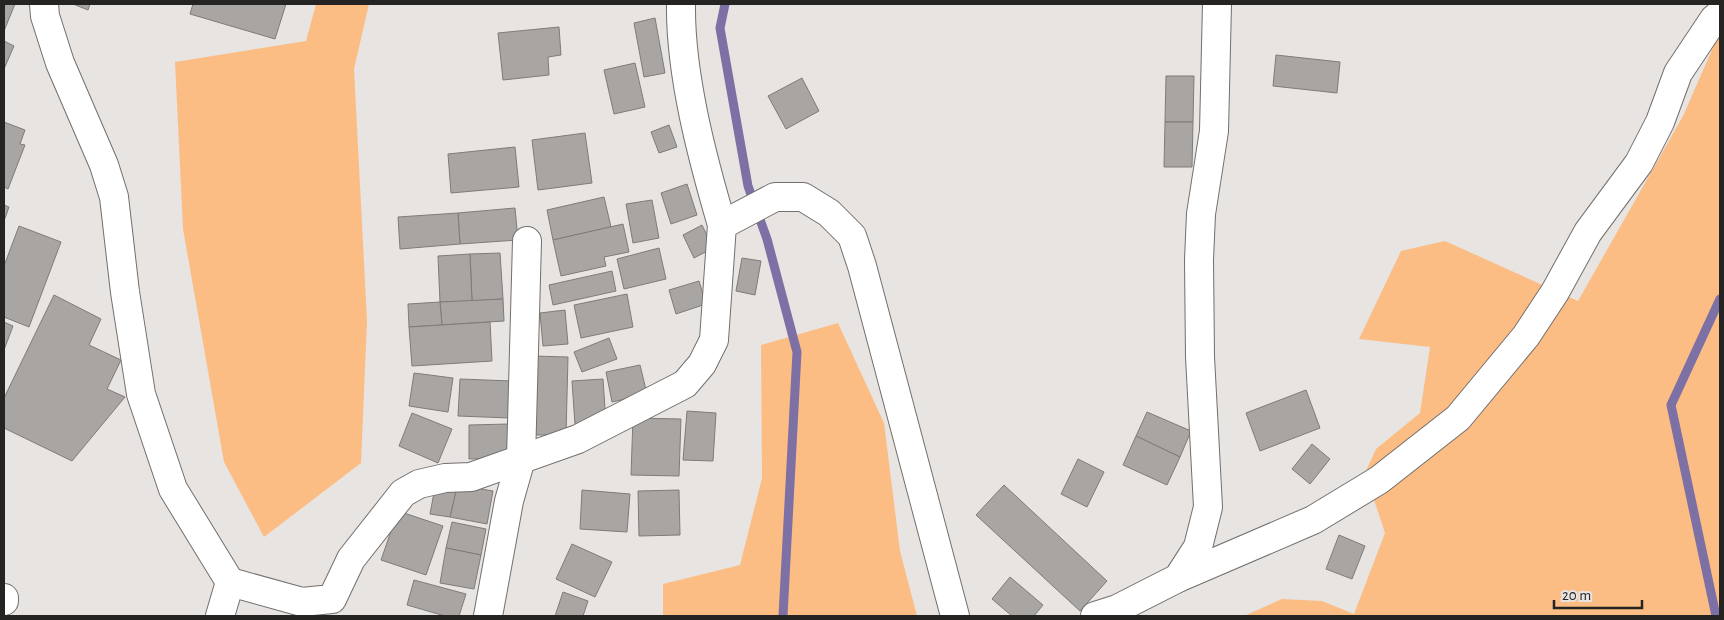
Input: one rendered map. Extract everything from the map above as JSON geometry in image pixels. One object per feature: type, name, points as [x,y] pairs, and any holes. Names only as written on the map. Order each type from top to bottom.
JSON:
[{"type":"street","points":[[44,4],[44,16],[60,63],[104,165],[114,197],[125,292],[141,394],[173,489],[230,582],[302,602],[332,599],[351,559],[402,493],[419,484],[445,478],[471,477],[578,438],[685,384],[702,364],[714,340],[731,221],[696,126],[681,29],[681,4]]},
{"type":"street","points":[[1178,578],[1198,547],[1208,506],[1200,357],[1199,260],[1201,214],[1214,131],[1216,4]]},
{"type":"street","points":[[1113,614],[1178,578],[1313,520],[1379,480],[1458,418],[1526,336],[1555,292],[1588,232],[1639,163],[1660,122],[1678,73],[1714,19],[1720,14]]},
{"type":"street","points":[[731,221],[774,197],[803,197],[829,213],[852,236],[862,266],[955,616]]},
{"type":"street","points":[[488,616],[509,501],[521,459],[527,240]]},
{"type":"street","points":[[220,616],[230,582]]},
{"type":"shaded area","points":[[316,4],[369,4],[354,69],[367,321],[361,463],[264,537],[224,462],[183,229],[175,62],[306,41]]},
{"type":"shaded area","points":[[1720,35],[1720,616],[1244,616],[1282,599],[1322,601],[1354,614],[1385,533],[1365,473],[1376,449],[1420,413],[1430,347],[1359,339],[1401,251],[1445,241],[1578,301],[1683,116]]},
{"type":"shaded area","points":[[838,323],[884,423],[900,551],[917,616],[663,616],[663,584],[740,565],[762,478],[761,345]]},
{"type":"building","points":[[4,4],[15,4],[4,31]]},
{"type":"building","points":[[73,4],[90,4],[88,10]]},
{"type":"building","points":[[193,4],[286,4],[275,39],[190,14]]},
{"type":"building","points":[[655,18],[665,73],[644,77],[634,23]]},
{"type":"building","points":[[559,27],[561,55],[548,57],[549,75],[503,80],[498,33]]},
{"type":"building","points":[[4,41],[14,46],[4,69]]},
{"type":"building","points":[[1276,55],[1340,62],[1337,93],[1273,86]]},
{"type":"building","points":[[635,63],[645,107],[614,114],[604,70]]},
{"type":"building","points":[[1166,76],[1194,76],[1193,122],[1165,122]]},
{"type":"building","points":[[802,78],[819,111],[786,129],[768,96]]},
{"type":"building","points":[[4,122],[25,130],[20,144],[25,145],[8,189],[4,187]]},
{"type":"building","points":[[1165,122],[1193,122],[1192,167],[1164,167]]},
{"type":"building","points":[[669,125],[677,147],[659,153],[651,132]]},
{"type":"building","points":[[585,133],[592,183],[538,190],[532,140]]},
{"type":"building","points":[[515,147],[519,187],[451,193],[448,154]]},
{"type":"building","points":[[687,184],[697,215],[671,224],[661,193]]},
{"type":"building","points":[[604,197],[611,227],[553,240],[547,210]]},
{"type":"building","points":[[652,200],[659,238],[633,243],[626,204]]},
{"type":"building","points":[[4,205],[9,207],[4,221]]},
{"type":"building","points":[[515,208],[518,240],[460,244],[458,213]]},
{"type":"building","points":[[458,213],[460,244],[400,249],[398,217]]},
{"type":"building","points":[[623,224],[629,252],[604,257],[606,266],[561,276],[553,240]]},
{"type":"building","points":[[702,225],[713,248],[694,258],[683,235]]},
{"type":"building","points":[[19,226],[61,242],[29,327],[4,317],[4,266]]},
{"type":"building","points":[[659,248],[666,279],[624,289],[617,259]]},
{"type":"building","points":[[500,253],[503,299],[472,301],[470,254]]},
{"type":"building","points":[[470,254],[472,301],[440,302],[438,256]]},
{"type":"building","points":[[742,258],[761,261],[755,295],[736,291]]},
{"type":"building","points":[[612,271],[616,291],[553,305],[549,285]]},
{"type":"building","points":[[699,281],[706,304],[676,314],[669,290]]},
{"type":"building","points":[[627,294],[633,327],[581,338],[574,305]]},
{"type":"building","points":[[54,295],[101,319],[89,345],[121,360],[107,389],[125,397],[72,461],[4,428],[4,398]]},
{"type":"building","points":[[503,299],[504,321],[442,325],[440,302]]},
{"type":"building","points":[[440,302],[442,325],[409,327],[408,304]]},
{"type":"building","points":[[565,310],[568,344],[543,346],[540,313]]},
{"type":"building","points":[[4,322],[13,326],[4,350]]},
{"type":"building","points":[[490,322],[492,361],[412,366],[409,327]]},
{"type":"building","points":[[609,338],[617,359],[582,372],[574,352]]},
{"type":"building","points":[[533,356],[568,357],[566,435],[532,435]]},
{"type":"building","points":[[640,365],[647,394],[612,402],[606,372]]},
{"type":"building","points":[[414,373],[453,378],[448,412],[409,406]]},
{"type":"building","points":[[460,379],[512,381],[510,418],[458,416]]},
{"type":"building","points":[[603,379],[606,423],[575,425],[572,381]]},
{"type":"building","points":[[1306,390],[1320,428],[1260,451],[1246,413]]},
{"type":"building","points":[[687,411],[716,413],[713,461],[683,460]]},
{"type":"building","points":[[1147,412],[1191,431],[1180,457],[1136,436]]},
{"type":"building","points":[[412,413],[452,429],[438,463],[399,446]]},
{"type":"building","points":[[633,418],[681,419],[679,476],[631,475]]},
{"type":"building","points":[[509,424],[509,458],[469,459],[469,425]]},
{"type":"building","points":[[1136,436],[1180,457],[1167,485],[1123,465]]},
{"type":"building","points":[[1312,444],[1330,459],[1310,484],[1292,469]]},
{"type":"building","points":[[1078,459],[1104,472],[1087,507],[1061,494]]},
{"type":"building","points":[[457,485],[493,491],[487,524],[450,517]]},
{"type":"building","points":[[1004,485],[1107,581],[1080,611],[976,515]]},
{"type":"building","points":[[435,487],[456,491],[450,517],[430,514]]},
{"type":"building","points":[[582,490],[630,494],[627,532],[580,529]]},
{"type":"building","points":[[679,490],[680,535],[639,536],[638,491]]},
{"type":"building","points":[[398,511],[443,526],[426,575],[381,560]]},
{"type":"building","points":[[452,522],[486,529],[481,555],[446,548]]},
{"type":"building","points":[[1339,535],[1365,546],[1352,579],[1326,569]]},
{"type":"building","points":[[572,544],[612,562],[595,597],[556,579]]},
{"type":"building","points":[[446,548],[481,555],[474,589],[440,583]]},
{"type":"building","points":[[1010,577],[1043,605],[1034,616],[1012,616],[992,599]]},
{"type":"building","points":[[414,580],[466,594],[459,616],[445,616],[407,605]]},
{"type":"building","points":[[563,592],[588,601],[583,616],[555,616]]},
{"type":"waterway","points":[[725,4],[720,28],[748,186],[767,239],[797,352],[783,616]]},
{"type":"waterway","points":[[1716,616],[1671,405],[1720,299]]}]
